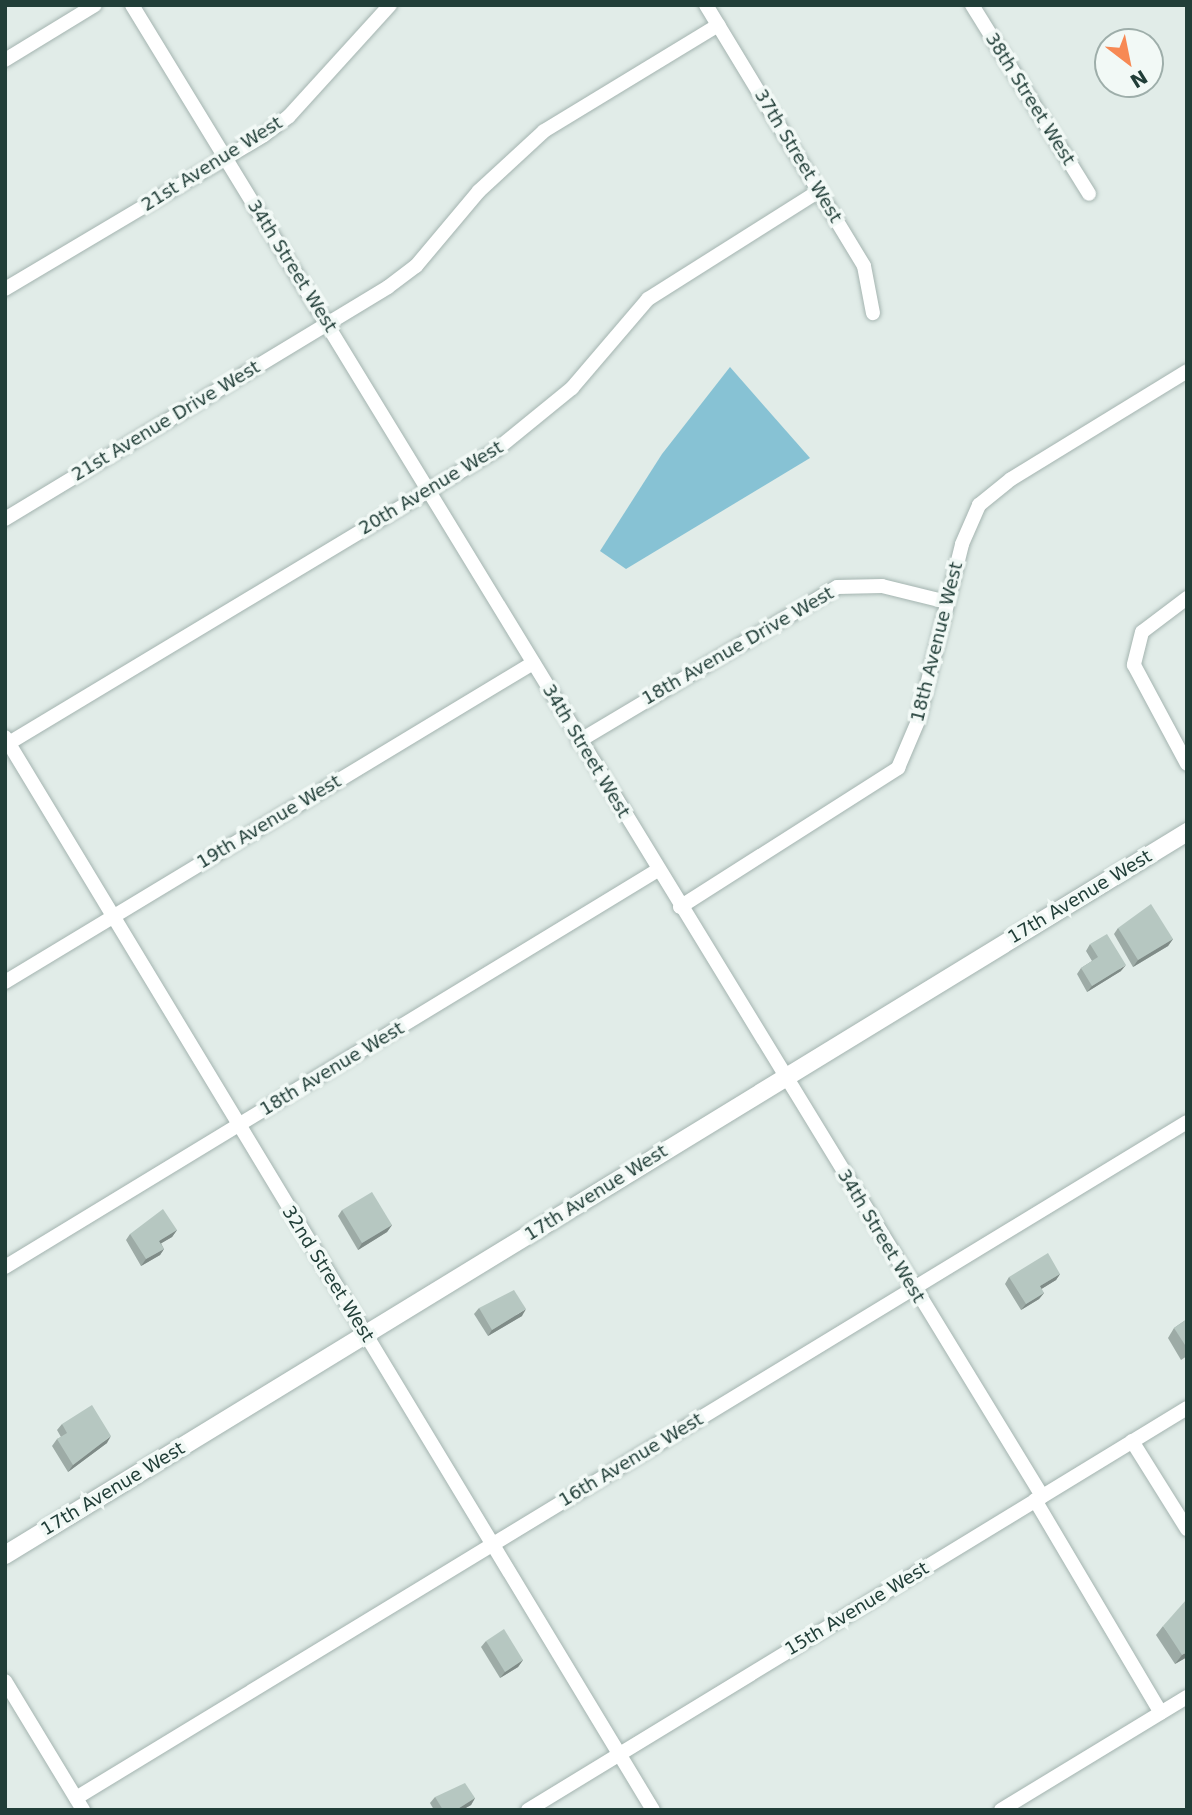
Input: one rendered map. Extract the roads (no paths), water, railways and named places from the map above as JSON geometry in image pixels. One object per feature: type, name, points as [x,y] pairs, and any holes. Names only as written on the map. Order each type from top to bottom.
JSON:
[{"type":"street","points":[[5,60],[95,5]]},
{"type":"street","name":"34th Street West","points":[[132,5],[914,1289],[1161,1713]]},
{"type":"street","name":"21st Avenue West","points":[[5,289],[289,116],[390,5]]},
{"type":"street","name":"37th Street West","points":[[706,5],[864,266],[873,313]]},
{"type":"street","name":"38th Street West","points":[[972,5],[1088,194]]},
{"type":"street","name":"21st Avenue Drive West","points":[[5,519],[416,266],[479,191],[544,131],[718,24]]},
{"type":"street","name":"20th Avenue West","points":[[7,740],[429,491],[550,409],[648,299],[820,191]]},
{"type":"street","name":"18th Avenue West","points":[[680,907],[898,768],[918,721],[970,519],[987,496],[1187,371]]},
{"type":"street","name":"18th Avenue Drive West","points":[[579,741],[837,587],[882,586],[947,603]]},
{"type":"street","points":[[1187,598],[1142,632],[1134,665],[1187,764]]},
{"type":"street","name":"19th Avenue West","points":[[5,982],[533,663]]},
{"type":"street","name":"32nd Street West","points":[[7,740],[237,1126],[653,1810]]},
{"type":"street","name":"17th Avenue West","points":[[5,1555],[1187,831]]},
{"type":"street","name":"18th Avenue West","points":[[5,1267],[658,870]]},
{"type":"street","name":"16th Avenue West","points":[[80,1804],[492,1544],[1187,1122]]},
{"type":"street","name":"15th Avenue West","points":[[528,1810],[1187,1408]]},
{"type":"street","points":[[1132,1441],[1187,1529]]},
{"type":"street","points":[[5,1681],[80,1804]]},
{"type":"street","points":[[1001,1810],[1187,1697]]},
{"type":"water","points":[[730,367],[810,458],[626,569],[600,551],[662,454]]}]
